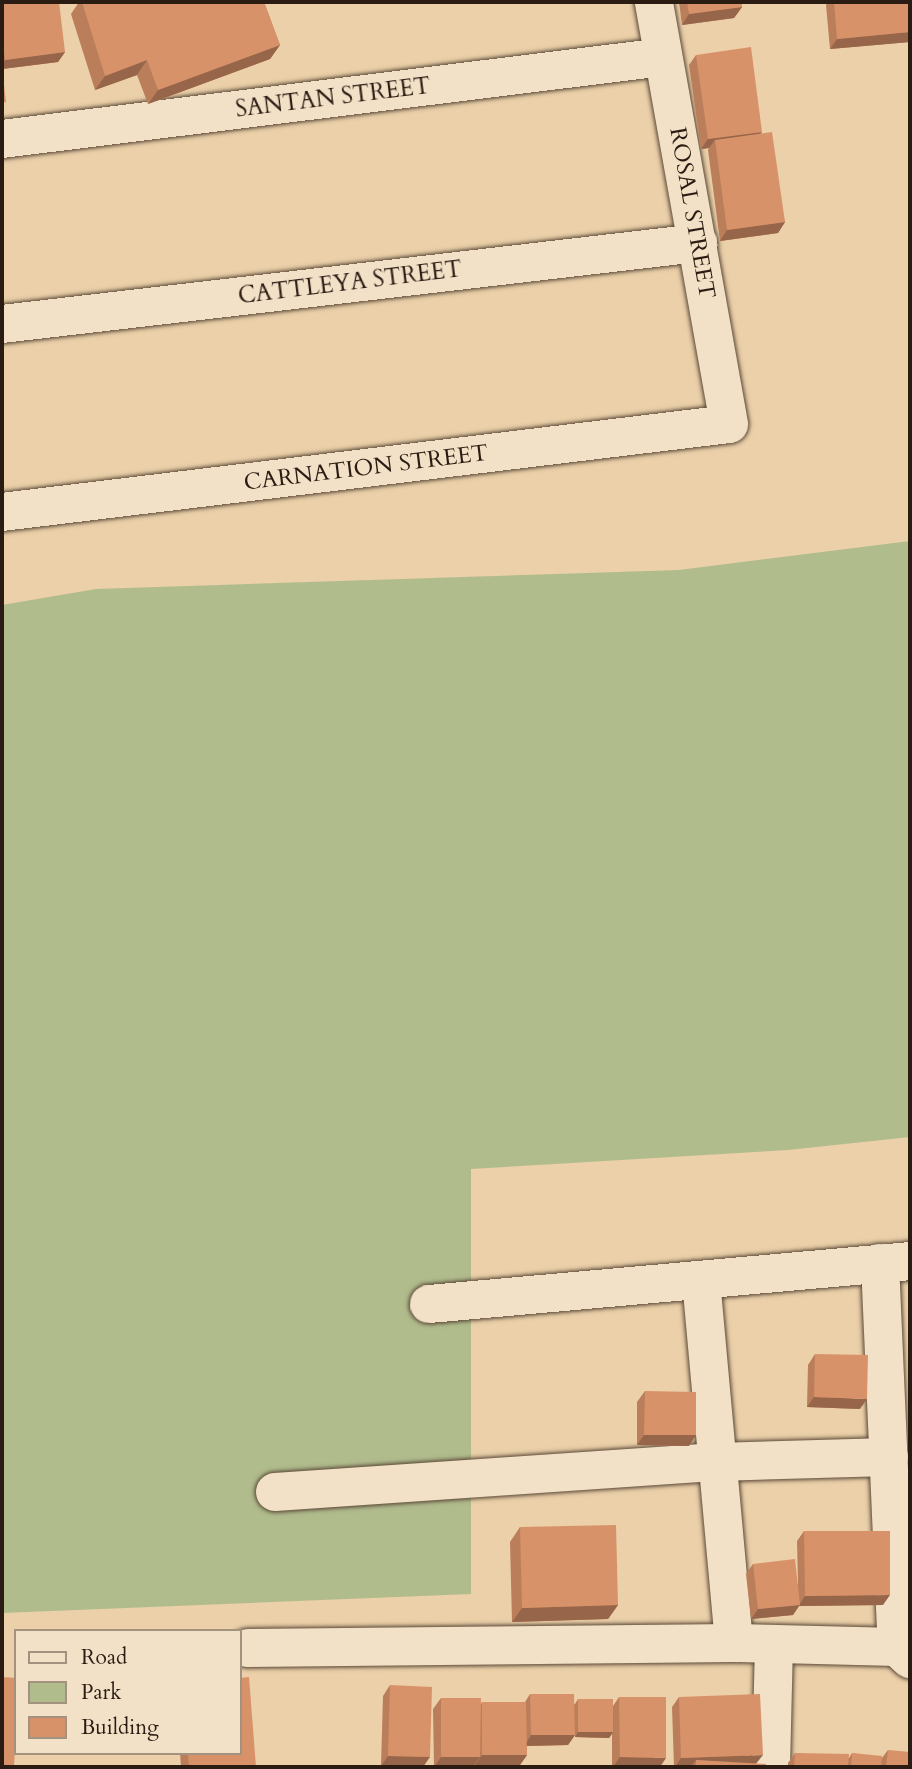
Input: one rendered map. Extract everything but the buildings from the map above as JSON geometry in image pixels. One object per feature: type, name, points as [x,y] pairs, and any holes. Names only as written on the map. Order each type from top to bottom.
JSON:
[{"type":"street","name":"ROSAL STREET","points":[[654,2],[729,424]]},
{"type":"street","name":"SANTAN STREET","points":[[2,139],[663,57]]},
{"type":"street","name":"CATTLEYA STREET","points":[[2,324],[698,243]]},
{"type":"street","name":"CARNATION STREET","points":[[2,512],[729,424]]},
{"type":"street","points":[[248,1648],[734,1643],[903,1653],[889,1457],[895,1262],[429,1304]]},
{"type":"street","points":[[701,1280],[734,1643]]},
{"type":"street","points":[[275,1493],[718,1462],[889,1457]]},
{"type":"street","points":[[771,1767],[774,1644]]},
{"type":"green space","points":[[910,541],[910,1137],[788,1150],[471,1169],[471,1594],[2,1613],[2,605],[96,589],[679,570]]}]
